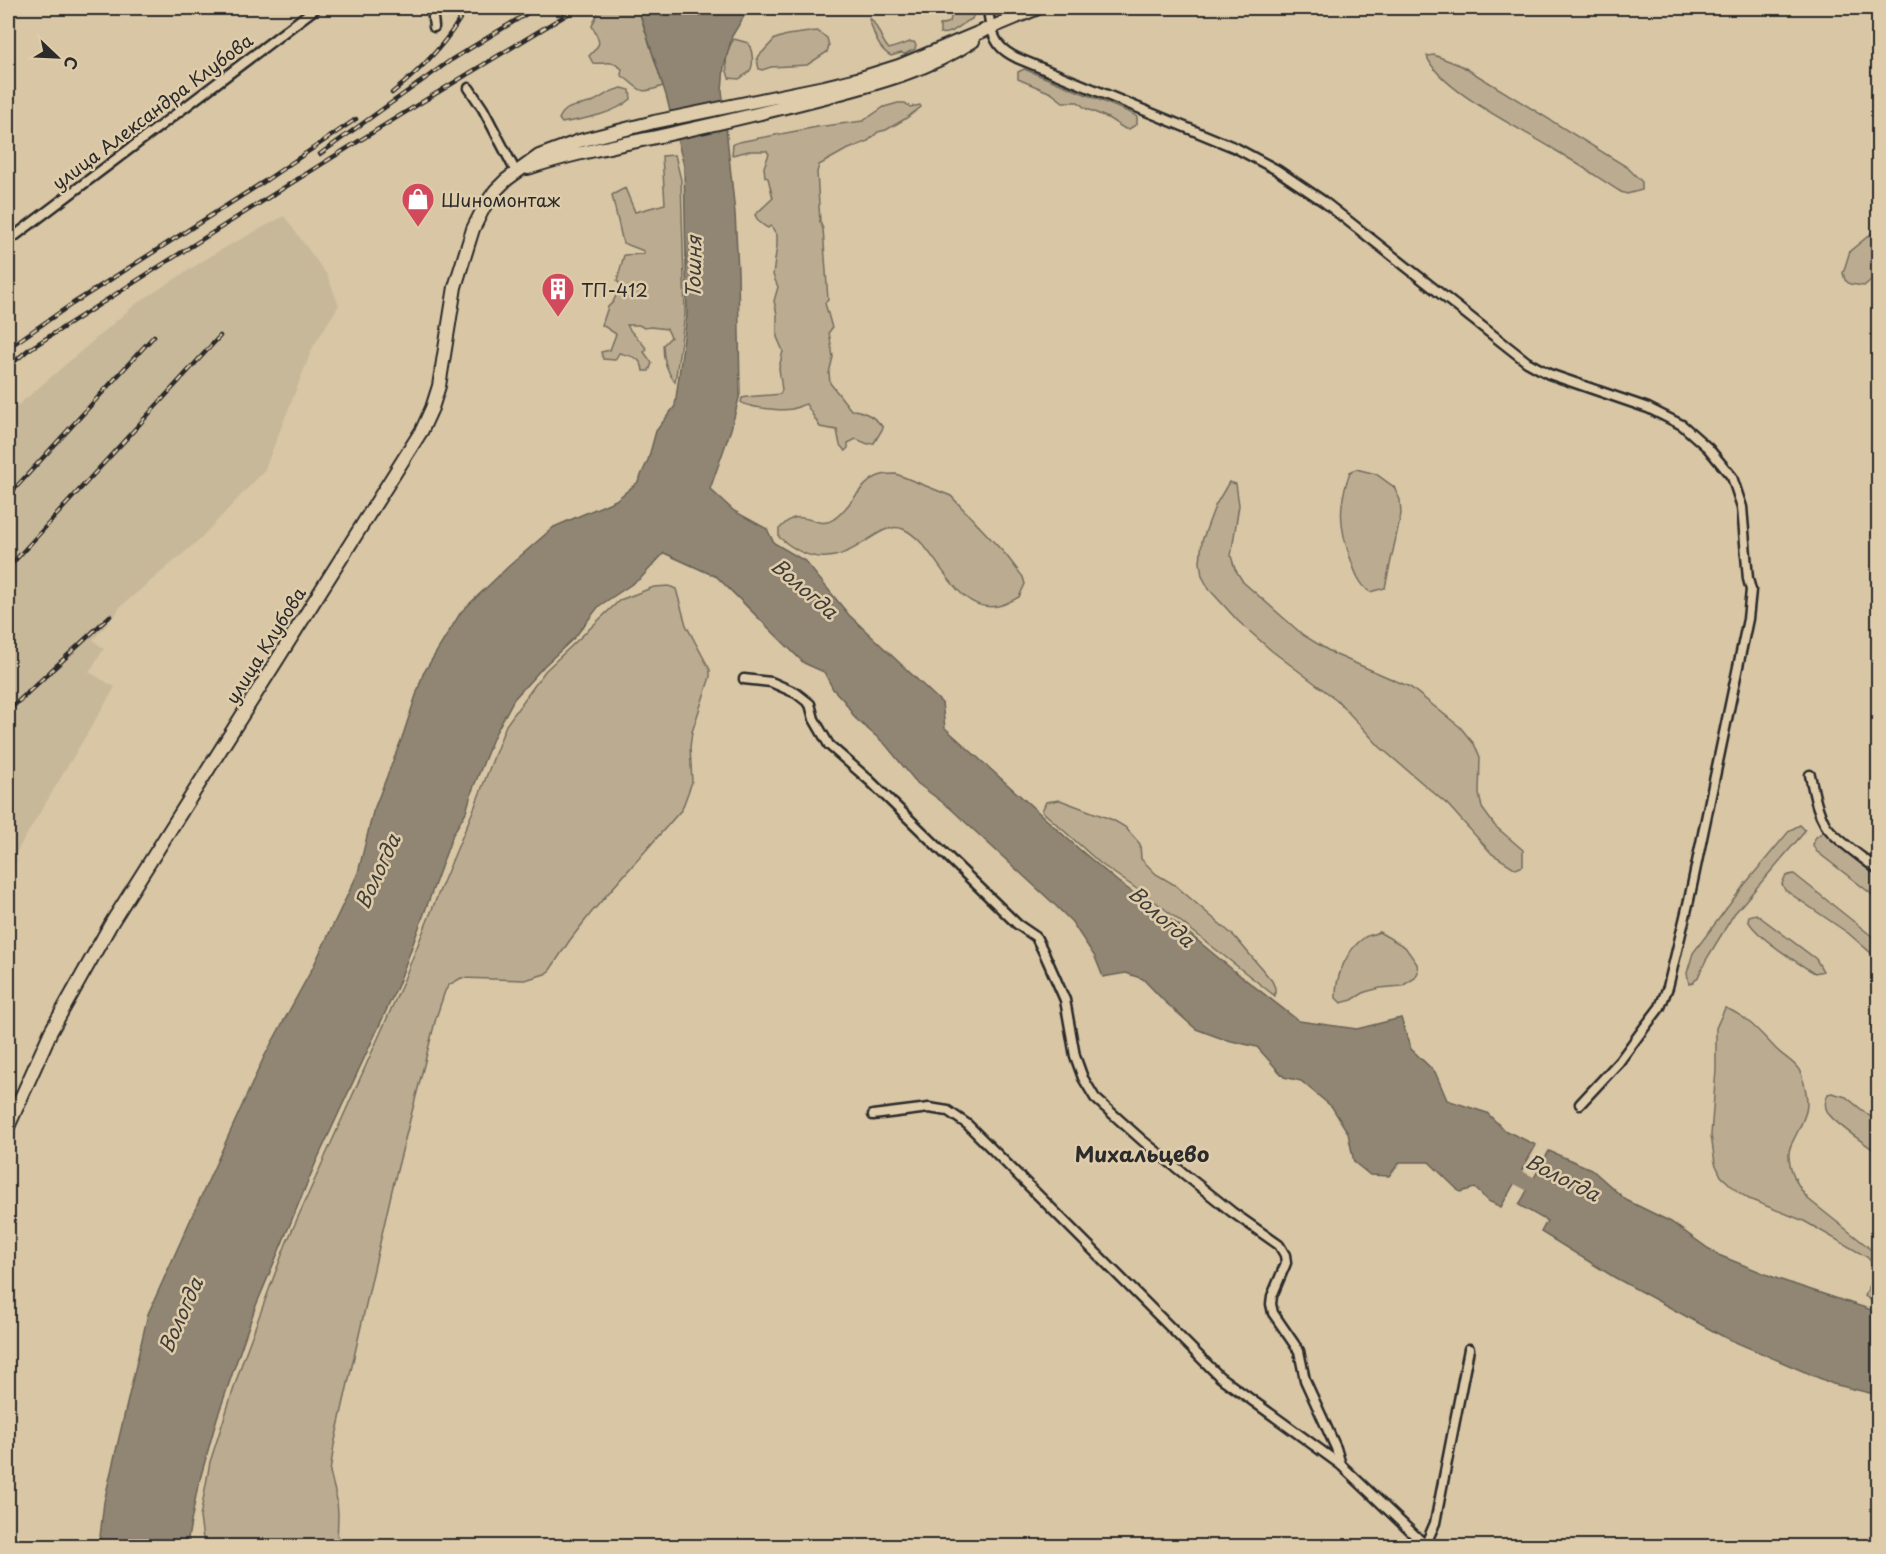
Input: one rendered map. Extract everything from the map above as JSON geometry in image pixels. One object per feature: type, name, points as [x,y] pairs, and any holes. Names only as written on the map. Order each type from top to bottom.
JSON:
[{"type":"main road","points":[[516,172],[571,155],[753,116],[897,77],[957,52],[992,28],[1038,8]]},
{"type":"main road","name":"улица Клубова","points":[[8,1127],[51,1031],[112,922],[422,430],[439,386],[455,286],[470,238],[487,201],[500,186],[539,156],[557,148],[654,122],[861,78],[899,66],[992,28]]},
{"type":"street","name":"улица Александра Клубова","points":[[8,241],[316,8]]},
{"type":"street","points":[[432,8],[434,27]]},
{"type":"street","points":[[988,8],[992,28],[1000,46],[1017,58],[1236,148],[1277,170],[1323,201],[1527,362],[1549,374],[1648,408],[1682,425],[1708,448],[1732,477],[1742,507],[1751,590],[1748,619],[1674,964],[1660,1007],[1618,1062],[1580,1104]]},
{"type":"street","points":[[470,87],[516,172]]},
{"type":"street","points":[[744,679],[771,682],[796,693],[810,704],[814,719],[829,745],[869,780],[1017,924],[1036,937],[1065,1000],[1075,1056],[1083,1078],[1095,1098],[1143,1141],[1232,1212],[1279,1245],[1285,1255],[1286,1263],[1270,1304],[1273,1313],[1299,1351],[1305,1380],[1336,1448],[1341,1465]]},
{"type":"street","points":[[1810,775],[1816,803],[1825,826],[1878,870]]},
{"type":"street","points":[[873,1115],[928,1108],[948,1111],[967,1124],[1220,1377],[1341,1465],[1425,1546],[1435,1523],[1469,1349]]},
{"type":"shaded area","points":[[638,8],[663,86],[643,91],[621,75],[622,69],[618,66],[611,63],[593,63],[589,56],[599,42],[592,26],[599,10]]},
{"type":"shaded area","points":[[961,8],[976,8],[972,19],[949,33],[940,33],[940,25],[950,22],[952,12]]},
{"type":"shaded area","points":[[869,19],[874,23],[889,49],[914,42],[915,49],[905,54],[891,56],[886,53],[877,40]]},
{"type":"shaded area","points":[[817,31],[827,38],[829,46],[827,52],[807,65],[759,69],[757,60],[759,56],[775,39]]},
{"type":"shaded area","points":[[734,39],[748,43],[752,56],[751,69],[739,79],[729,78],[726,63]]},
{"type":"shaded area","points":[[1434,55],[1462,66],[1627,167],[1642,182],[1642,190],[1627,194],[1621,192],[1484,108],[1447,82],[1434,69],[1427,56]]},
{"type":"shaded area","points":[[1024,69],[1131,113],[1137,117],[1137,124],[1125,129],[1078,102],[1063,102],[1051,93],[1018,79],[1018,72]]},
{"type":"shaded area","points":[[622,88],[630,90],[631,99],[616,109],[562,123],[559,119],[569,108],[592,102]]},
{"type":"shaded area","points":[[905,103],[910,107],[920,105],[921,107],[905,119],[878,132],[868,141],[819,165],[817,172],[828,300],[825,303],[832,328],[829,332],[833,357],[829,373],[830,383],[851,410],[869,415],[883,428],[874,443],[868,444],[856,439],[848,443],[845,451],[840,445],[837,430],[820,427],[806,404],[781,410],[741,402],[742,398],[751,396],[780,394],[782,390],[779,368],[783,351],[777,337],[777,314],[774,301],[778,287],[773,275],[777,235],[771,226],[768,228],[764,226],[755,215],[773,198],[768,178],[765,177],[764,167],[769,154],[767,151],[749,151],[732,155],[733,144],[817,127],[863,121],[884,107]]},
{"type":"shaded area","points":[[675,155],[681,180],[685,314],[675,382],[664,355],[663,345],[671,337],[667,329],[627,325],[647,350],[644,352],[652,363],[649,371],[643,371],[641,363],[632,356],[619,353],[615,360],[603,359],[601,352],[610,350],[616,334],[602,325],[608,307],[621,285],[617,281],[624,255],[644,254],[644,251],[623,243],[612,195],[625,188],[635,212],[665,204],[662,156]]},
{"type":"shaded area","points":[[284,216],[327,275],[339,305],[313,347],[264,471],[198,541],[120,607],[93,640],[104,649],[89,672],[115,687],[14,856],[18,859],[8,874],[8,414],[136,304],[217,252]]},
{"type":"shaded area","points":[[1878,228],[1878,274],[1864,286],[1850,284],[1845,280],[1843,273],[1850,251]]},
{"type":"shaded area","points":[[1356,469],[1376,474],[1394,487],[1400,500],[1401,514],[1385,588],[1370,592],[1356,573],[1342,526],[1343,495],[1350,472]]},
{"type":"shaded area","points":[[896,474],[951,496],[1006,555],[1023,577],[1025,584],[1019,597],[998,606],[982,606],[969,600],[957,590],[915,537],[903,529],[892,528],[880,532],[853,549],[838,555],[820,557],[801,552],[779,537],[779,529],[792,519],[799,517],[829,522],[846,508],[868,482],[882,475]]},
{"type":"shaded area","points":[[1229,482],[1236,484],[1239,505],[1231,556],[1235,569],[1243,582],[1303,635],[1334,654],[1410,687],[1460,727],[1474,744],[1480,757],[1479,794],[1482,808],[1495,826],[1523,850],[1523,866],[1516,869],[1492,854],[1448,805],[1380,747],[1337,700],[1272,651],[1238,621],[1209,589],[1202,576],[1200,562],[1202,541],[1215,506]]},
{"type":"shaded area","points":[[669,586],[676,589],[686,625],[710,670],[710,677],[692,732],[690,747],[692,782],[682,809],[591,913],[550,970],[545,974],[525,980],[461,978],[449,985],[445,991],[392,1190],[334,1445],[330,1472],[337,1500],[337,1546],[204,1546],[200,1517],[210,1462],[243,1360],[286,1244],[401,987],[506,725],[545,671],[620,600],[654,587]]},
{"type":"shaded area","points":[[1060,800],[1113,820],[1125,827],[1140,844],[1141,859],[1156,874],[1175,885],[1235,937],[1272,981],[1275,996],[1157,903],[1101,864],[1042,811],[1046,802]]},
{"type":"shaded area","points":[[1800,825],[1805,830],[1801,836],[1734,914],[1698,977],[1689,984],[1687,973],[1693,953],[1745,884],[1790,830]]},
{"type":"shaded area","points":[[1823,832],[1878,873],[1878,899],[1816,851],[1813,845],[1815,838]]},
{"type":"shaded area","points":[[1794,874],[1878,941],[1878,959],[1848,933],[1785,890],[1782,884],[1784,879],[1787,875]]},
{"type":"shaded area","points":[[1756,914],[1816,959],[1823,971],[1815,973],[1768,941],[1748,920],[1749,916]]},
{"type":"shaded area","points":[[1379,932],[1405,947],[1417,964],[1418,972],[1415,978],[1402,986],[1365,992],[1352,1000],[1341,1003],[1336,998],[1336,990],[1343,964],[1359,942]]},
{"type":"shaded area","points":[[1725,1008],[1752,1025],[1800,1072],[1806,1091],[1807,1104],[1803,1121],[1790,1148],[1789,1159],[1792,1171],[1808,1199],[1867,1246],[1878,1258],[1878,1306],[1865,1296],[1874,1271],[1867,1257],[1804,1221],[1749,1199],[1721,1176],[1715,1163],[1711,1135],[1716,1070],[1716,1028]]},
{"type":"shaded area","points":[[1828,1094],[1846,1097],[1878,1123],[1878,1153],[1844,1129],[1828,1113],[1826,1101]]},
{"type":"water","name":"Тошня","points":[[638,8],[749,8],[732,36],[724,67],[722,90],[735,213],[740,394],[731,429],[710,489],[734,511],[767,529],[774,543],[805,561],[849,615],[942,703],[945,728],[1117,881],[1180,926],[1299,1021],[1357,1029],[1401,1018],[1411,1049],[1435,1072],[1447,1100],[1487,1113],[1504,1130],[1536,1145],[1501,1207],[1488,1201],[1475,1188],[1460,1192],[1429,1162],[1400,1162],[1389,1176],[1370,1175],[1354,1162],[1348,1133],[1332,1107],[1301,1081],[1284,1077],[1257,1047],[1223,1039],[1196,1029],[1143,979],[1126,973],[1103,977],[1095,957],[1072,922],[950,808],[917,783],[885,744],[855,718],[833,689],[824,672],[804,663],[717,577],[664,553],[641,578],[599,606],[575,637],[514,699],[494,736],[466,812],[453,834],[398,985],[316,1162],[255,1308],[217,1418],[197,1490],[188,1538],[190,1546],[99,1546],[104,1502],[148,1314],[264,1057],[312,969],[358,873],[373,812],[402,738],[423,674],[461,612],[509,566],[554,527],[616,500],[638,482],[648,460],[656,431],[675,406],[687,315],[684,166],[666,95]]},
{"type":"water","points":[[1549,1151],[1591,1169],[1626,1200],[1671,1222],[1716,1254],[1778,1279],[1878,1312],[1878,1395],[1833,1384],[1726,1338],[1614,1277],[1541,1232],[1547,1221],[1519,1205]]},
{"type":"waterway","name":"Вологда","points":[[1500,1168],[1548,1193]]},
{"type":"railway","points":[[392,93],[434,54],[466,8]]},
{"type":"railway","points":[[320,154],[451,60],[536,8]]},
{"type":"railway","points":[[8,367],[28,350],[233,220],[578,8]]},
{"type":"railway","points":[[8,348],[356,119]]},
{"type":"railway","points":[[8,496],[154,336]]},
{"type":"railway","points":[[8,568],[220,336]]},
{"type":"railway","points":[[8,711],[110,616]]},
{"type":"place","name":"Шиномонтаж","points":[[418,228]]},
{"type":"place","name":"ТП-412","points":[[558,318]]},
{"type":"district","name":"Михальцево","points":[[1142,1153]]}]
